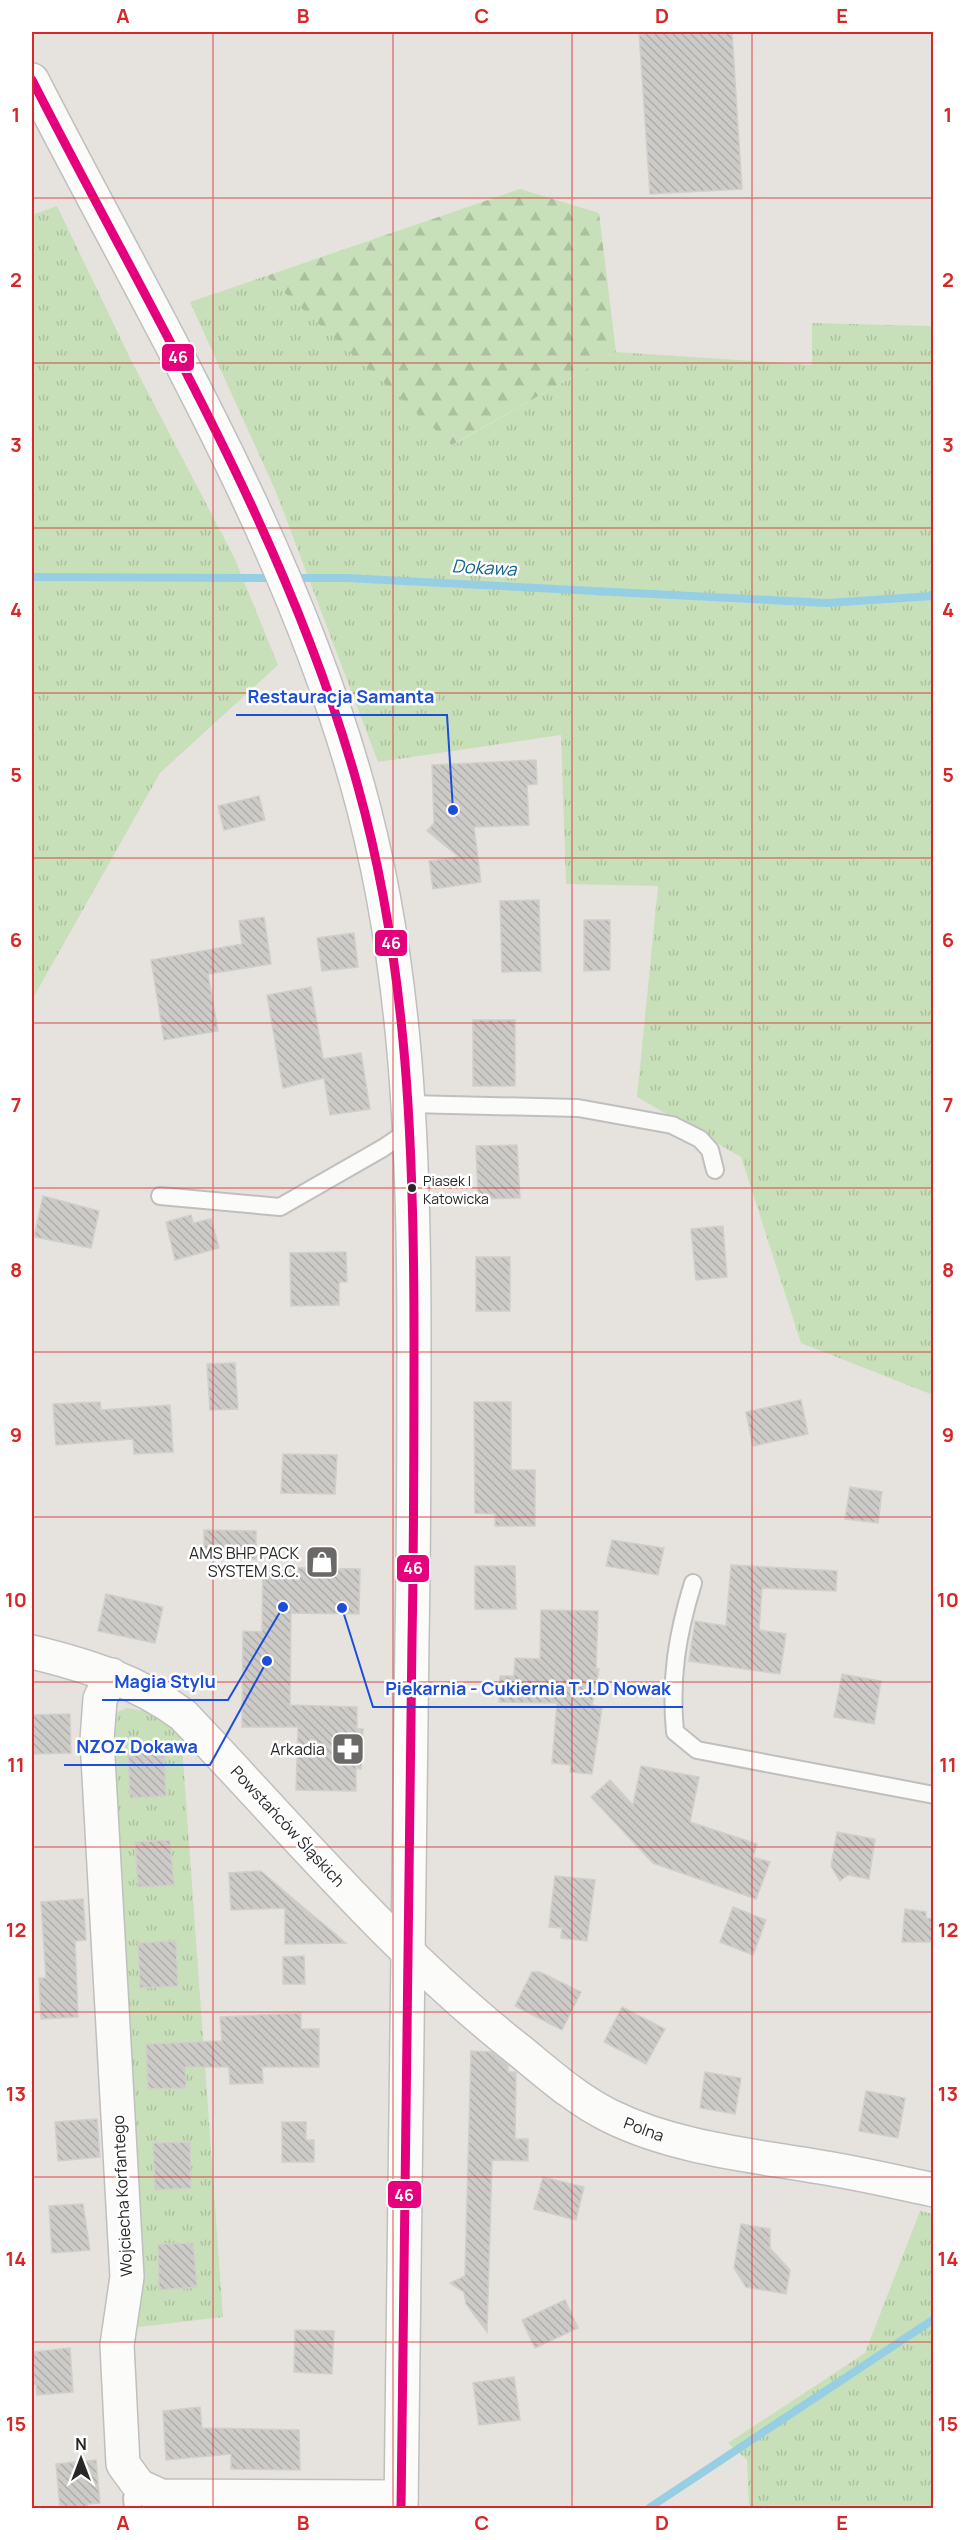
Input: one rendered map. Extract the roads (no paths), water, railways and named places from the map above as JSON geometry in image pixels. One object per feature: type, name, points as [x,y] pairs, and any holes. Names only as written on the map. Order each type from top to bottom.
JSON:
[{"type":"street","points":[[32,80],[177,354],[267,537],[304,623],[335,708],[360,794],[384,897],[400,1008],[410,1117],[414,1524],[401,2503]]},
{"type":"street","name":"Powstańców Śląskich","points":[[32,1652],[111,1675],[162,1700],[183,1715],[407,1954]]},
{"type":"street","name":"Wojciecha Korfantego","points":[[111,1675],[100,1699],[97,1740],[128,2277],[117,2345],[123,2464],[136,2498],[161,2496],[401,2503]]},
{"type":"street","name":"Polna","points":[[407,1954],[495,2032],[565,2087],[609,2116],[661,2137],[695,2145],[830,2168],[933,2190]]},
{"type":"lane","points":[[160,1196],[280,1207],[383,1148],[410,1117],[578,1108],[672,1125],[700,1139],[710,1150],[715,1170]]},
{"type":"lane","points":[[693,1583],[679,1631],[671,1696],[675,1732],[697,1750],[933,1796]]},
{"type":"waterway","name":"Dokawa","points":[[32,577],[274,578]]},
{"type":"waterway","name":"Dokawa","points":[[290,578],[346,578],[827,603],[934,596]]},
{"type":"waterway","points":[[649,2508],[934,2319]]},
{"type":"place","name":"Restauracja Samanta","points":[[453,810]]},
{"type":"place","name":"Piasek I Katowicka","points":[[412,1188]]},
{"type":"place","name":"AMS BHP PACK SYSTEM S.C.","points":[[322,1562]]},
{"type":"place","name":"Magia Stylu","points":[[283,1607]]},
{"type":"place","name":"Piekarnia - Cukiernia T.J.D Nowak","points":[[342,1608]]},
{"type":"place","name":"NZOZ Dokawa","points":[[267,1661]]},
{"type":"place","name":"Arkadia","points":[[348,1749]]}]
